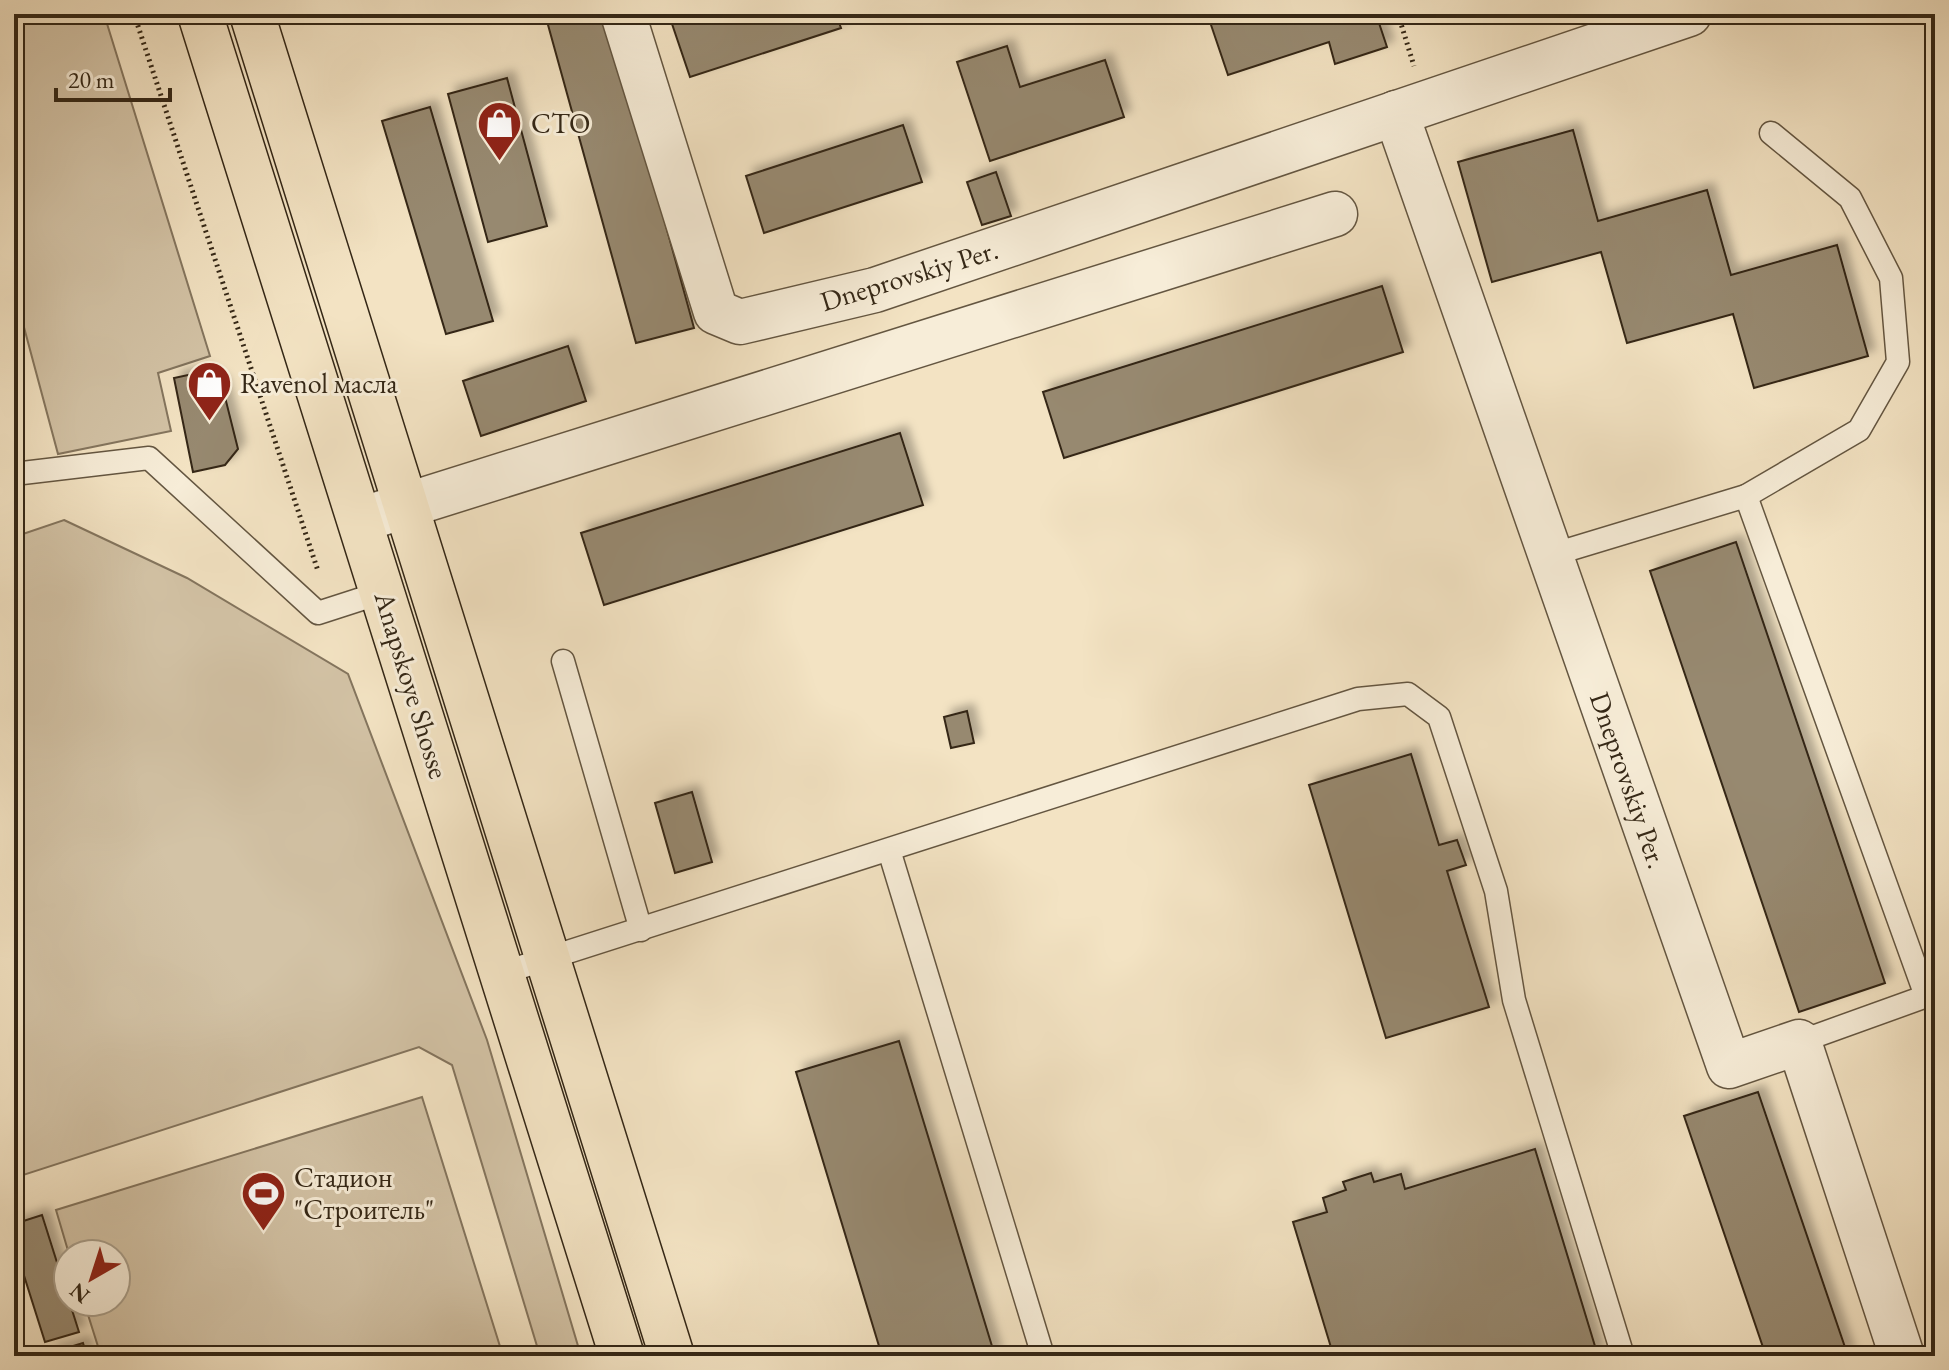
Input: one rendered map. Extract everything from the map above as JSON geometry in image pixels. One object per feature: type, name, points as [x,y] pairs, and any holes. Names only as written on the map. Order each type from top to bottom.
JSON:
[{"type":"highway","name":"Anapskoye Shosse","points":[[200,14],[622,1356]]},
{"type":"highway","name":"Anapskoye Shosse","points":[[252,14],[672,1356]]},
{"type":"street","name":"Dneprovskiy Per.","points":[[623,14],[716,312],[740,322],[875,290],[1689,14]]},
{"type":"street","name":"Dneprovskiy Per.","points":[[1410,107],[1551,555],[1729,1066],[1799,1042]]},
{"type":"street","points":[[360,520],[1335,214]]},
{"type":"street","points":[[1799,1042],[1902,1356]]},
{"type":"lane","points":[[1551,555],[1746,496],[1859,430],[1898,362],[1891,278],[1850,198],[1771,133]]},
{"type":"lane","points":[[14,474],[149,458],[318,613],[383,592]]},
{"type":"lane","points":[[1746,496],[1931,994],[1799,1042]]},
{"type":"lane","points":[[563,661],[641,930]]},
{"type":"lane","points":[[502,973],[1358,699],[1408,694],[1439,717],[1496,891],[1514,1000],[1623,1356]]},
{"type":"lane","points":[[889,850],[1043,1356]]},
{"type":"path","points":[[134,14],[331,608]]},
{"type":"path","points":[[1398,14],[1410,107]]},
{"type":"shaded area","points":[[14,14],[104,14],[210,356],[158,373],[171,431],[58,454],[14,290]]},
{"type":"shaded area","points":[[64,520],[187,578],[348,674],[487,1040],[581,1356],[540,1356],[452,1065],[419,1047],[14,1178],[14,537]]},
{"type":"shaded area","name":"Стадион \"Строитель\"","points":[[422,1097],[503,1356],[101,1356],[89,1318],[132,1318],[132,1238],[64,1238],[56,1210]]},
{"type":"building","points":[[545,14],[608,14],[694,328],[636,343]]},
{"type":"building","points":[[836,14],[841,28],[690,77],[669,15]]},
{"type":"building","points":[[1225,14],[1376,14],[1387,47],[1335,64],[1329,42],[1228,75],[1209,19]]},
{"type":"building","points":[[1599,14],[1637,14],[1603,25]]},
{"type":"building","points":[[1007,46],[1020,87],[1105,60],[1124,117],[990,161],[957,62]]},
{"type":"building","points":[[507,78],[547,226],[488,242],[448,94]]},
{"type":"building","points":[[430,107],[493,321],[446,334],[382,121]]},
{"type":"building","points":[[903,125],[922,182],[764,233],[746,176]]},
{"type":"building","points":[[1573,130],[1598,221],[1707,190],[1731,275],[1837,245],[1868,356],[1754,388],[1733,314],[1627,343],[1601,252],[1492,282],[1458,162]]},
{"type":"building","points":[[996,172],[1011,216],[982,225],[967,182]]},
{"type":"building","points":[[1382,286],[1403,352],[1064,458],[1043,392]]},
{"type":"building","points":[[568,346],[586,401],[481,436],[463,381]]},
{"type":"building","points":[[202,372],[222,385],[238,449],[225,465],[193,472],[174,378]]},
{"type":"building","points":[[900,433],[923,505],[604,605],[581,533]]},
{"type":"building","points":[[1736,542],[1885,983],[1799,1012],[1650,571]]},
{"type":"building","points":[[967,711],[974,743],[951,748],[944,717]]},
{"type":"building","points":[[1411,754],[1439,845],[1457,840],[1466,865],[1447,871],[1489,1007],[1386,1038],[1309,785]]},
{"type":"building","points":[[692,792],[712,862],[675,873],[655,803]]},
{"type":"building","points":[[899,1041],[995,1356],[882,1356],[796,1072]]},
{"type":"building","points":[[1758,1092],[1848,1356],[1766,1356],[1684,1116]]},
{"type":"building","points":[[1535,1149],[1598,1356],[1326,1356],[1333,1354],[1293,1222],[1327,1212],[1323,1198],[1346,1190],[1343,1182],[1371,1173],[1374,1182],[1401,1174],[1405,1189]]},
{"type":"building","points":[[42,1215],[52,1247],[52,1318],[75,1318],[79,1332],[45,1342],[14,1244],[14,1224]]},
{"type":"building","points":[[83,1343],[87,1356],[51,1356],[50,1353]]},
{"type":"place","name":"СТО","points":[[500,162]]},
{"type":"place","name":"Ravenol масла","points":[[209,422]]},
{"type":"place","name":"Стадион \"Строитель\"","points":[[263,1232]]}]
